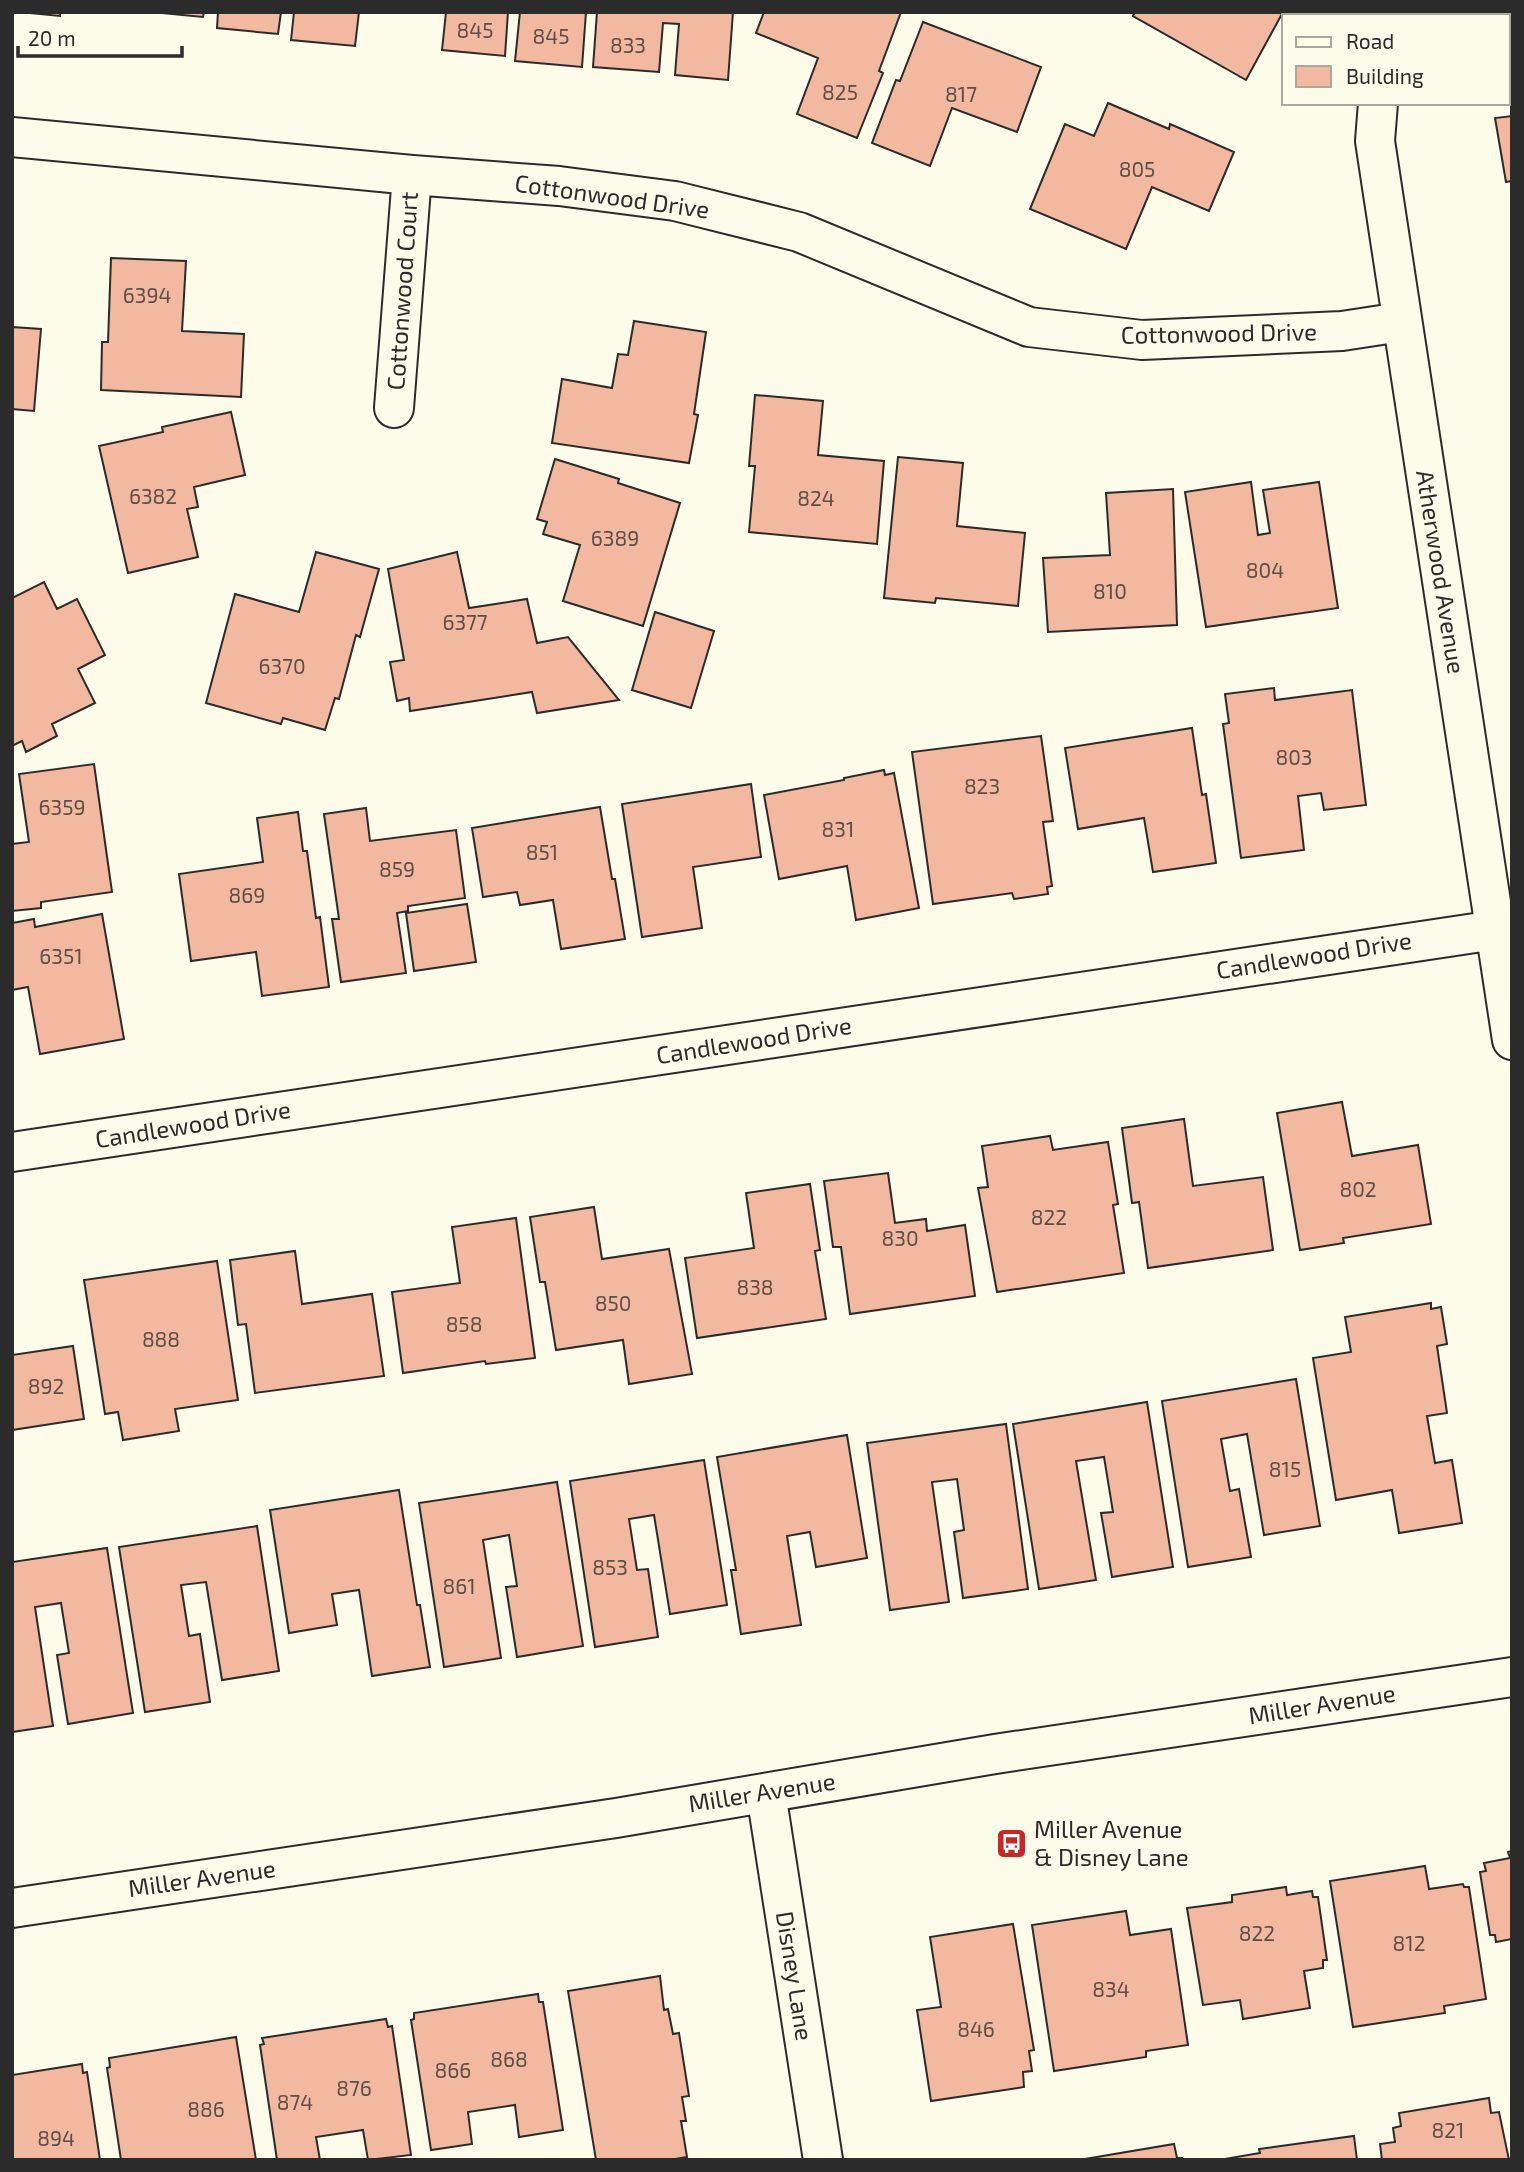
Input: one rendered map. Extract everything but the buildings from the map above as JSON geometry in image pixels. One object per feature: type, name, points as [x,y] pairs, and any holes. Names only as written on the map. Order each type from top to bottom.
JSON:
[{"type":"street","name":"Atherwood Avenue","points":[[1378,105],[1375,141],[1512,1041]]},
{"type":"street","name":"Cottonwood Drive","points":[[12,137],[412,175],[559,186],[675,201],[799,232],[1029,327],[1142,341],[1342,331],[1401,322]]},
{"type":"street","name":"Cottonwood Court","points":[[394,408],[412,175]]},
{"type":"street","name":"Candlewood Drive","points":[[12,1152],[1495,930]]},
{"type":"street","name":"Miller Avenue","points":[[12,1908],[602,1820],[995,1754],[1512,1677]]},
{"type":"street","name":"Disney Lane","points":[[766,1793],[822,2160]]},
{"type":"place","name":"Miller Avenue & Disney Lane","points":[[1011,1844]]}]
